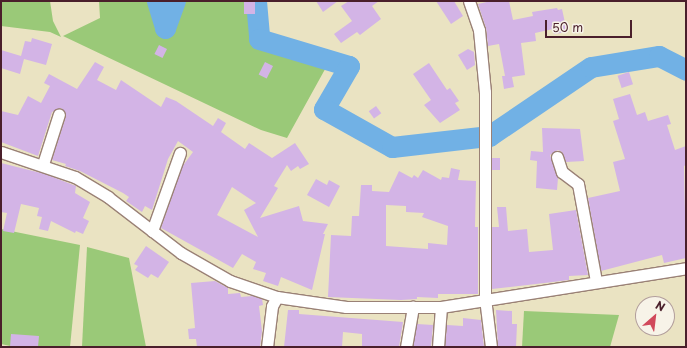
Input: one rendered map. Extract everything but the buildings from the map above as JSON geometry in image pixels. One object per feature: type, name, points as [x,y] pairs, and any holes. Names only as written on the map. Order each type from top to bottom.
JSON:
[{"type":"street","points":[[469,1],[479,30],[485,104],[485,298],[491,347]]},
{"type":"street","points":[[43,164],[59,114]]},
{"type":"street","points":[[1,152],[43,164],[91,185],[181,253],[230,281],[277,297],[346,307],[440,307],[485,298],[686,268]]},
{"type":"street","points":[[152,231],[180,153]]},
{"type":"street","points":[[557,157],[562,172],[578,184],[596,281]]},
{"type":"street","points":[[267,347],[272,306],[277,297]]},
{"type":"street","points":[[406,347],[413,307]]},
{"type":"street","points":[[438,347],[440,307]]},
{"type":"green space","points":[[1,1],[50,1],[53,21],[61,37],[50,32],[1,26]]},
{"type":"green space","points":[[99,1],[164,1],[166,8],[169,1],[262,1],[264,35],[334,53],[287,138],[261,130],[63,36],[100,18]]},
{"type":"green space","points":[[1,229],[80,245],[70,347],[15,347],[1,344]]},
{"type":"green space","points":[[87,247],[129,258],[146,347],[82,347]]},
{"type":"green space","points":[[524,311],[619,315],[610,347],[522,347]]},
{"type":"waterway","points":[[157,1],[165,28],[175,1]]},
{"type":"waterway","points":[[256,1],[259,39],[349,66],[324,109],[392,147],[489,136],[591,67],[659,56],[686,70]]}]
